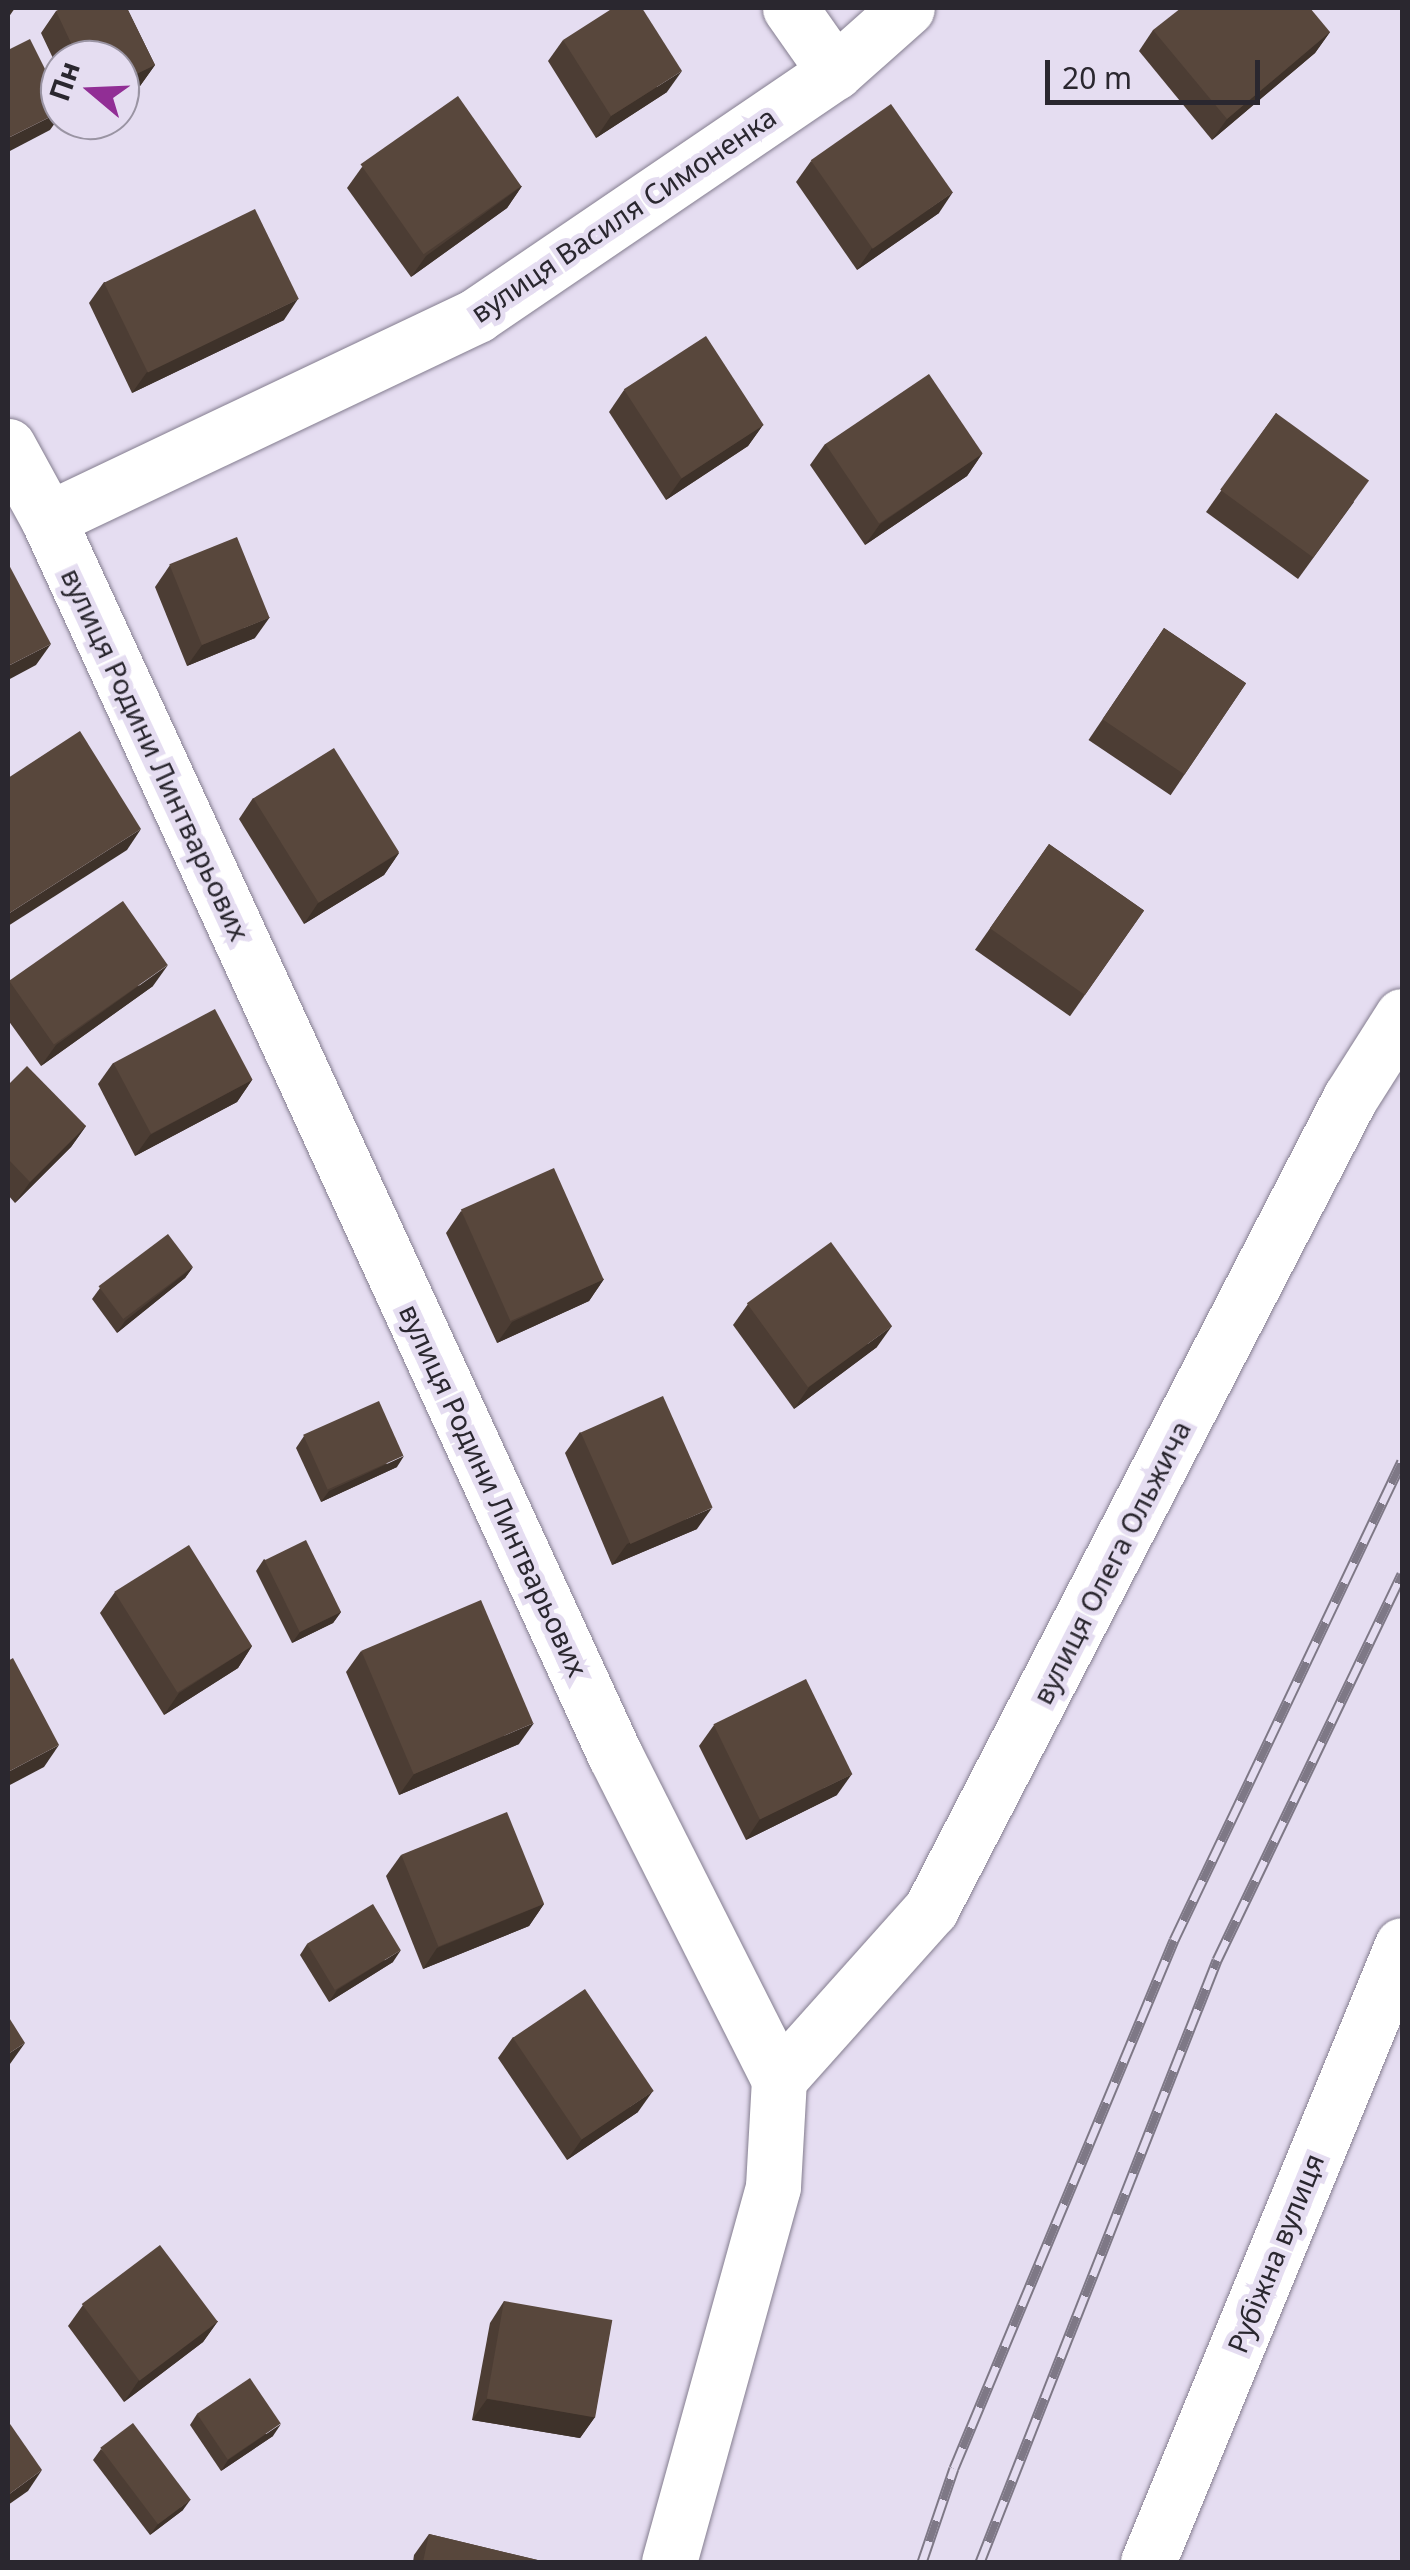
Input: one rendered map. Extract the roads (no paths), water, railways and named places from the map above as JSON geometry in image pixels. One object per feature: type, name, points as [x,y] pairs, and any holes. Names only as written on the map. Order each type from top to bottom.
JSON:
[{"type":"street","points":[[790,8],[835,72]]},
{"type":"street","name":"вулиця Василя Симоненка","points":[[48,520],[477,315],[835,72],[908,8]]},
{"type":"street","name":"вулиця Родини Линтварьових","points":[[8,446],[48,520],[615,1755],[778,2079],[773,2188],[668,2562]]},
{"type":"street","name":"вулиця Олега Ольжича","points":[[778,2079],[931,1909],[1341,1116],[1402,1016]]},
{"type":"street","name":"Рубіжна вулиця","points":[[1148,2562],[1402,1944]]},
{"type":"railway","points":[[922,2562],[954,2468],[1174,1940],[1402,1461]]},
{"type":"railway","points":[[980,2562],[1217,1960],[1402,1574]]}]
